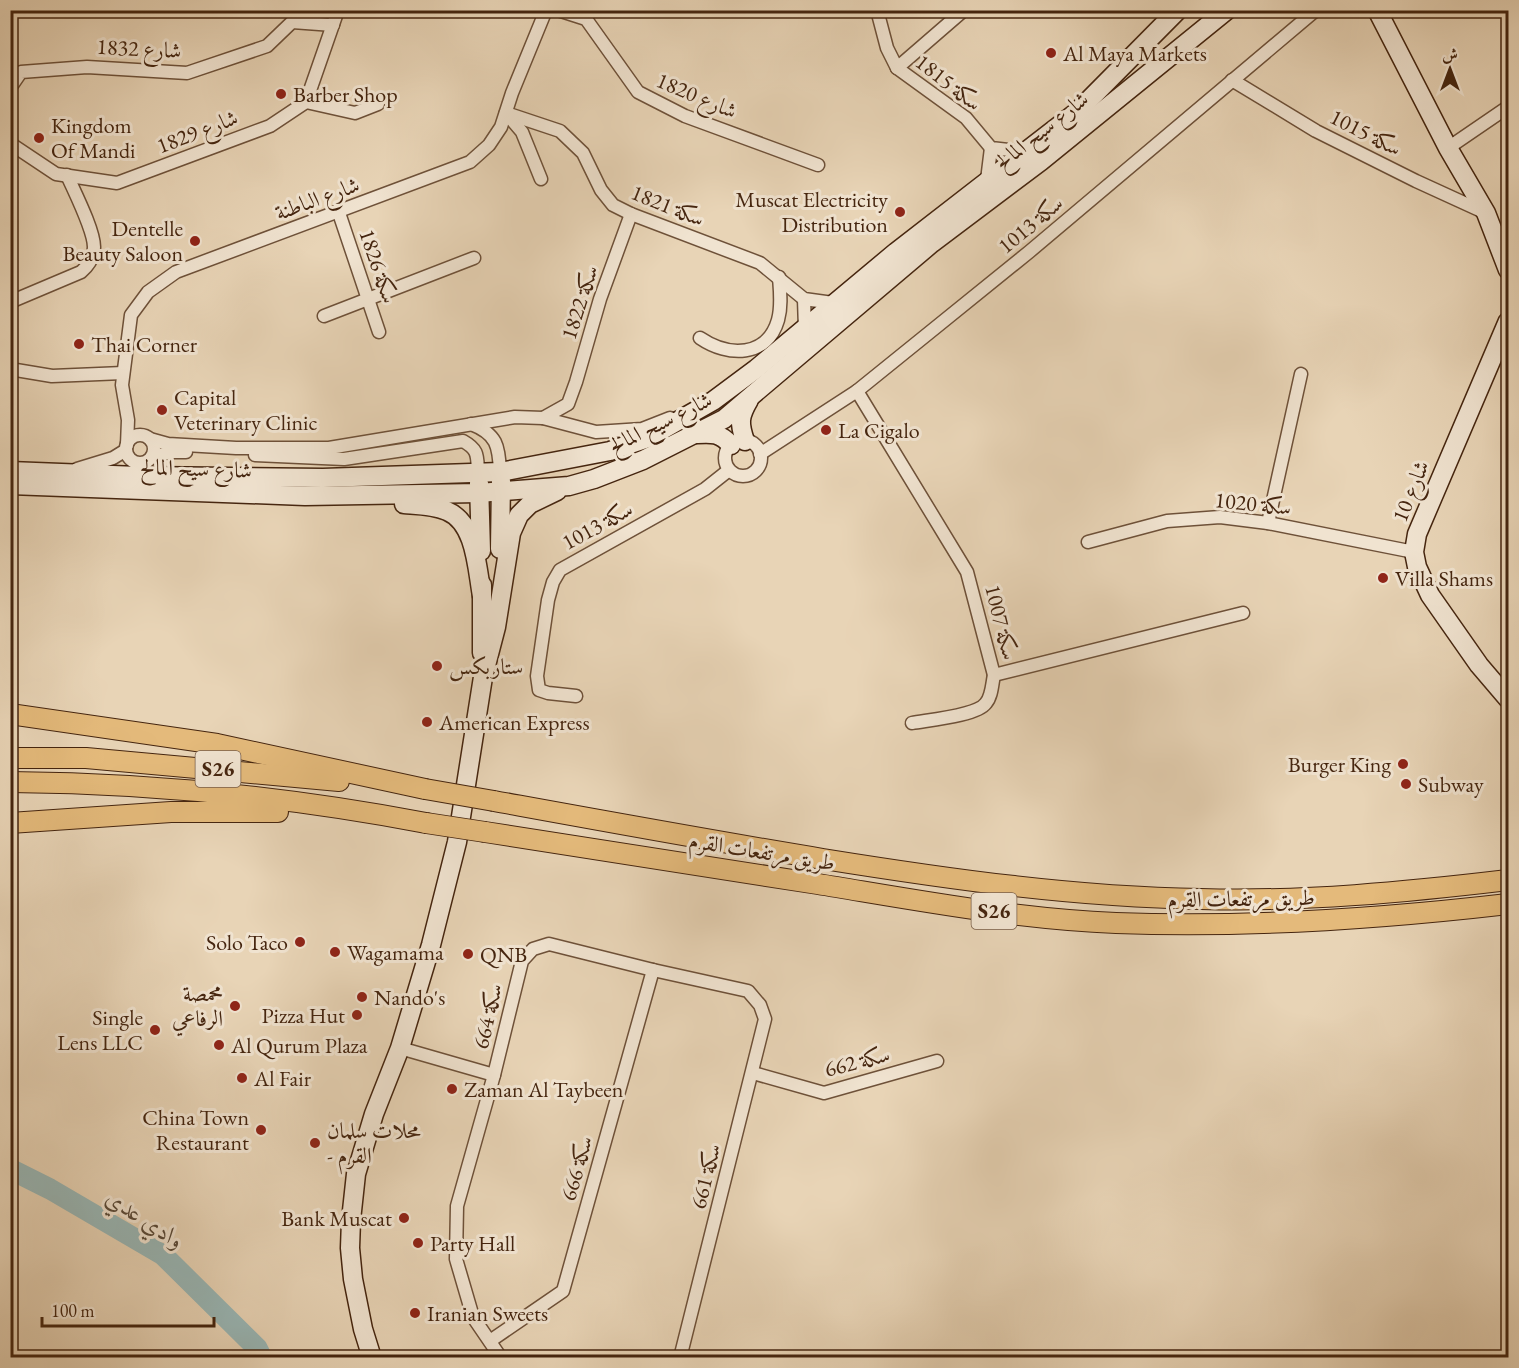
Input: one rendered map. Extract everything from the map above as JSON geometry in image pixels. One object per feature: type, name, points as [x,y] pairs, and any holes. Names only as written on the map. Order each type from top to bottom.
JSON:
[{"type":"main road","points":[[10,714],[217,744],[425,789]]},
{"type":"main road","name":"طريق مرتفعات القرم","points":[[10,758],[86,758],[425,789],[682,836],[917,874],[1052,890],[1202,900],[1356,895],[1509,880]]},
{"type":"main road","name":"طريق مرتفعات القرم","points":[[10,782],[233,794],[931,903],[1032,916],[1114,923],[1306,922],[1415,915],[1509,904]]},
{"type":"main road","points":[[10,823],[171,812],[264,811],[403,819]]},
{"type":"main road","points":[[10,833],[77,819]]},
{"type":"street","points":[[338,10],[306,102],[355,113],[378,104]]},
{"type":"street","name":"شارع الباطنة","points":[[126,448],[128,420],[122,385],[131,315],[148,292],[177,272],[470,162],[489,145],[501,127],[546,10]]},
{"type":"street","name":"1820 شارع","points":[[558,10],[586,19],[638,92],[685,116],[818,165]]},
{"type":"street","name":"سكة 1815","points":[[877,10],[887,48],[897,68],[966,118],[990,148]]},
{"type":"street","points":[[897,68],[964,10]]},
{"type":"street","name":"شارع سيح المالح","points":[[10,471],[138,476],[323,478],[500,472],[610,451],[648,438],[713,401],[987,180],[1078,111],[1178,10]]},
{"type":"street","name":"شارع سيح المالح","points":[[10,485],[335,496],[479,493],[569,486],[643,460],[724,419],[932,243],[1041,161],[1227,10]]},
{"type":"street","name":"سكة 1013","points":[[760,454],[856,391],[1029,252],[1316,10]]},
{"type":"street","points":[[1377,10],[1448,148],[1486,213],[1509,270]]},
{"type":"street","name":"1832 شارع","points":[[10,88],[21,72],[54,69],[87,67],[187,73],[267,46],[292,22],[333,25]]},
{"type":"street","name":"سكة 1015","points":[[1232,80],[1316,131],[1486,213]]},
{"type":"street","name":"1829 شارع","points":[[12,146],[56,174],[117,183],[270,126],[306,102]]},
{"type":"street","points":[[1448,148],[1509,107]]},
{"type":"street","points":[[506,112],[522,132],[541,179]]},
{"type":"street","name":"سكة 1821","points":[[506,112],[560,131],[583,153],[601,189],[613,205],[760,263],[804,299]]},
{"type":"street","points":[[987,180],[990,148],[1026,152]]},
{"type":"street","points":[[10,302],[81,272],[88,266],[93,256],[92,235],[68,175]]},
{"type":"street","name":"سكة 1826","points":[[339,213],[379,332]]},
{"type":"street","name":"سكة 1822","points":[[568,404],[600,299],[631,214]]},
{"type":"street","points":[[324,316],[474,258]]},
{"type":"street","points":[[700,338],[718,349],[732,352],[747,350],[767,339],[774,331],[780,309],[779,277]]},
{"type":"street","points":[[805,329],[804,299],[833,303]]},
{"type":"street","name":"شارع 10","points":[[1509,321],[1417,534],[1414,552],[1417,567],[1430,595],[1479,664],[1509,699]]},
{"type":"street","points":[[10,369],[52,376],[123,373]]},
{"type":"street","points":[[1268,523],[1301,374]]},
{"type":"street","name":"سكة 1007","points":[[856,391],[967,572],[994,675],[1243,613]]},
{"type":"street","points":[[698,434],[715,433],[738,443],[751,442],[760,454],[759,465],[751,474],[740,476],[729,470],[725,456],[738,443],[741,414],[751,397]]},
{"type":"street","points":[[128,420],[135,430],[168,444],[329,448],[515,417],[543,418],[596,432],[642,429],[713,401]]},
{"type":"street","points":[[543,418],[568,404],[577,428]]},
{"type":"street","points":[[469,423],[482,428],[494,438],[499,453],[501,492],[491,596]]},
{"type":"street","points":[[51,472],[91,466],[113,458],[126,448],[131,438],[147,437]]},
{"type":"street","points":[[147,437],[154,446],[152,457]]},
{"type":"street","points":[[126,448],[129,458],[136,463],[145,463],[152,457],[171,452],[344,459],[463,441],[473,446],[477,454],[479,493],[496,627],[483,676],[457,842],[431,945],[400,1048],[359,1163],[351,1220],[350,1248],[353,1279],[363,1329],[372,1358]]},
{"type":"street","name":"سكة 1013","points":[[576,696],[539,690],[537,676],[548,600],[553,582],[560,570],[705,489],[729,470]]},
{"type":"street","points":[[491,596],[519,515],[530,504],[569,486]]},
{"type":"street","points":[[335,496],[449,511],[467,529],[491,596]]},
{"type":"street","name":"سكة 1020","points":[[1088,542],[1167,521],[1220,518],[1268,523],[1414,552]]},
{"type":"street","points":[[912,723],[973,712],[985,705],[990,696],[994,675]]},
{"type":"street","name":"سكة 664","points":[[501,1358],[473,1317],[456,1259],[457,1206],[495,1075],[522,962],[533,949],[549,944],[748,991],[760,1005]]},
{"type":"street","name":"سكة 666","points":[[490,1341],[563,1291],[653,970]]},
{"type":"street","name":"سكة 661","points":[[680,1358],[753,1072],[765,1019],[760,1005]]},
{"type":"street","points":[[400,1048],[495,1075]]},
{"type":"street","name":"سكة 662","points":[[753,1072],[824,1093],[938,1062]]},
{"type":"waterway","name":"وادي عدي","points":[[10,1169],[50,1189],[163,1255],[257,1348],[262,1358]]},
{"type":"place","name":"Al Maya Markets","points":[[1051,53]]},
{"type":"place","name":"Barber Shop","points":[[281,94]]},
{"type":"place","name":"Kingdom Of Mandi","points":[[39,138]]},
{"type":"place","name":"Muscat Electricity Distribution","points":[[900,212]]},
{"type":"place","name":"Dentelle Beauty Saloon","points":[[195,241]]},
{"type":"place","name":"Thai Corner","points":[[79,344]]},
{"type":"place","name":"Capital Veterinary Clinic","points":[[162,410]]},
{"type":"place","name":"La Cigalo","points":[[826,430]]},
{"type":"place","name":"Villa Shams","points":[[1383,578]]},
{"type":"place","name":"ستاربكس","points":[[437,666]]},
{"type":"place","name":"American Express","points":[[427,722]]},
{"type":"place","name":"Burger King","points":[[1403,764]]},
{"type":"place","name":"Subway","points":[[1406,784]]},
{"type":"place","name":"Solo Taco","points":[[300,942]]},
{"type":"place","name":"Wagamama","points":[[335,952]]},
{"type":"place","name":"QNB","points":[[468,954]]},
{"type":"place","name":"Nando's","points":[[362,997]]},
{"type":"place","name":"محمصة الرفاعي","points":[[235,1006]]},
{"type":"place","name":"Pizza Hut","points":[[357,1015]]},
{"type":"place","name":"Single Lens LLC","points":[[155,1030]]},
{"type":"place","name":"Al Qurum Plaza","points":[[219,1045]]},
{"type":"place","name":"Al Fair","points":[[242,1078]]},
{"type":"place","name":"Zaman Al Taybeen","points":[[452,1089]]},
{"type":"place","name":"China Town Restaurant","points":[[261,1130]]},
{"type":"place","name":"محلات سلمان - القرم","points":[[315,1143]]},
{"type":"place","name":"Bank Muscat","points":[[404,1218]]},
{"type":"place","name":"Party Hall","points":[[418,1243]]},
{"type":"place","name":"Iranian Sweets","points":[[415,1313]]}]
